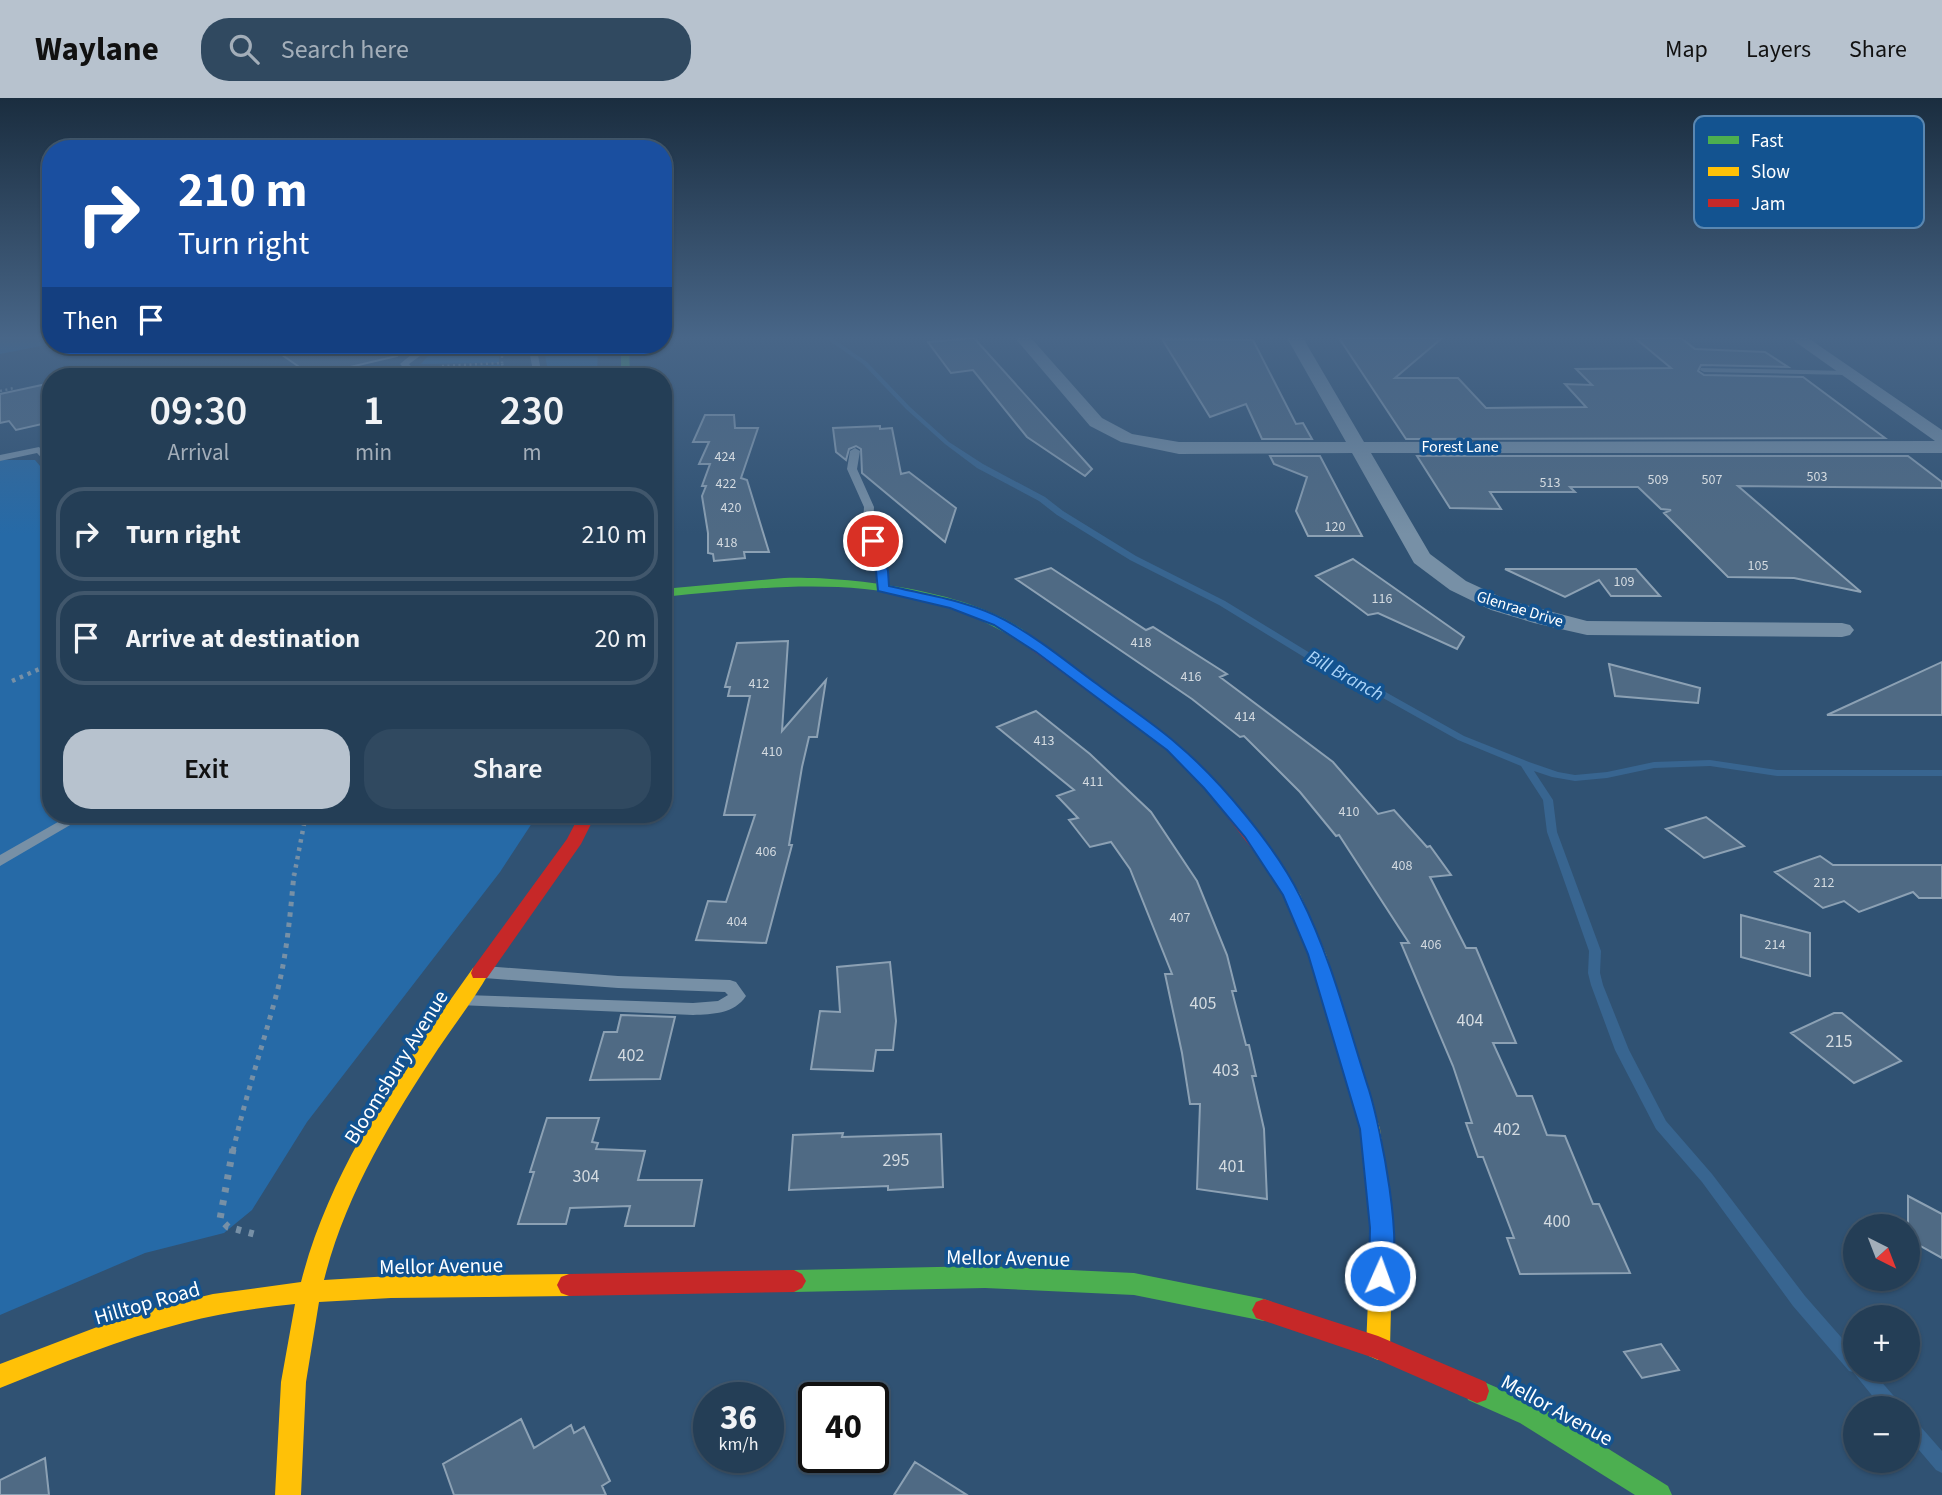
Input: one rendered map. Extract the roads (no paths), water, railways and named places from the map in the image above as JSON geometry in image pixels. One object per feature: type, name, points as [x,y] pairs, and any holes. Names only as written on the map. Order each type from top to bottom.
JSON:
[{"type":"street","name":"Forest Lane","points":[[1079,403],[1096,422],[1127,438],[1202,449],[1942,447]]},
{"type":"street","name":"Glenrae Drive","points":[[1333,403],[1422,558],[1441,577],[1470,593],[1504,607],[1587,628],[1842,630]]},
{"type":"street","points":[[1892,403],[1942,438]]},
{"type":"street","points":[[672,592],[800,581],[883,588],[954,605],[999,622],[1041,649],[1161,739],[1210,785],[1242,823],[1291,894],[1317,954],[1370,1129],[1382,1228],[1378,1348]]},
{"type":"street","name":"Bloomsbury Avenue","points":[[288,1495],[287,1466],[294,1376],[311,1290],[340,1201],[381,1122],[575,840],[584,823]]},
{"type":"street","name":"Mellor Avenue","points":[[311,1290],[985,1277],[1134,1284],[1266,1310],[1378,1348],[1528,1414],[1659,1495]]},
{"type":"street","name":"Hilltop Road","points":[[0,1376],[111,1333],[199,1309],[311,1290]]},
{"type":"lane","points":[[0,458],[39,450],[42,454]]},
{"type":"lane","points":[[855,451],[852,469],[869,507],[868,522],[882,571],[883,588]]},
{"type":"lane","points":[[0,861],[66,823]]},
{"type":"lane","points":[[462,1001],[693,1009],[721,1007],[738,996],[730,986],[618,982],[482,972]]},
{"type":"waterway","name":"Bill Branch","points":[[903,403],[947,443],[980,466],[1042,499],[1133,558],[1222,603],[1320,663],[1345,673],[1461,738],[1525,764]]},
{"type":"waterway","name":"Bill Branch","points":[[1525,764],[1556,775],[1575,778],[1607,775],[1654,765],[1710,763],[1777,773],[1942,773]]},
{"type":"waterway","points":[[1525,764],[1548,800],[1552,832],[1595,951],[1594,973],[1597,985],[1622,1050],[1661,1125],[1707,1178],[1799,1301],[1843,1351]]},
{"type":"waterway","points":[[1870,1382],[1883,1396]]},
{"type":"waterway","points":[[1920,1439],[1942,1464]]}]
